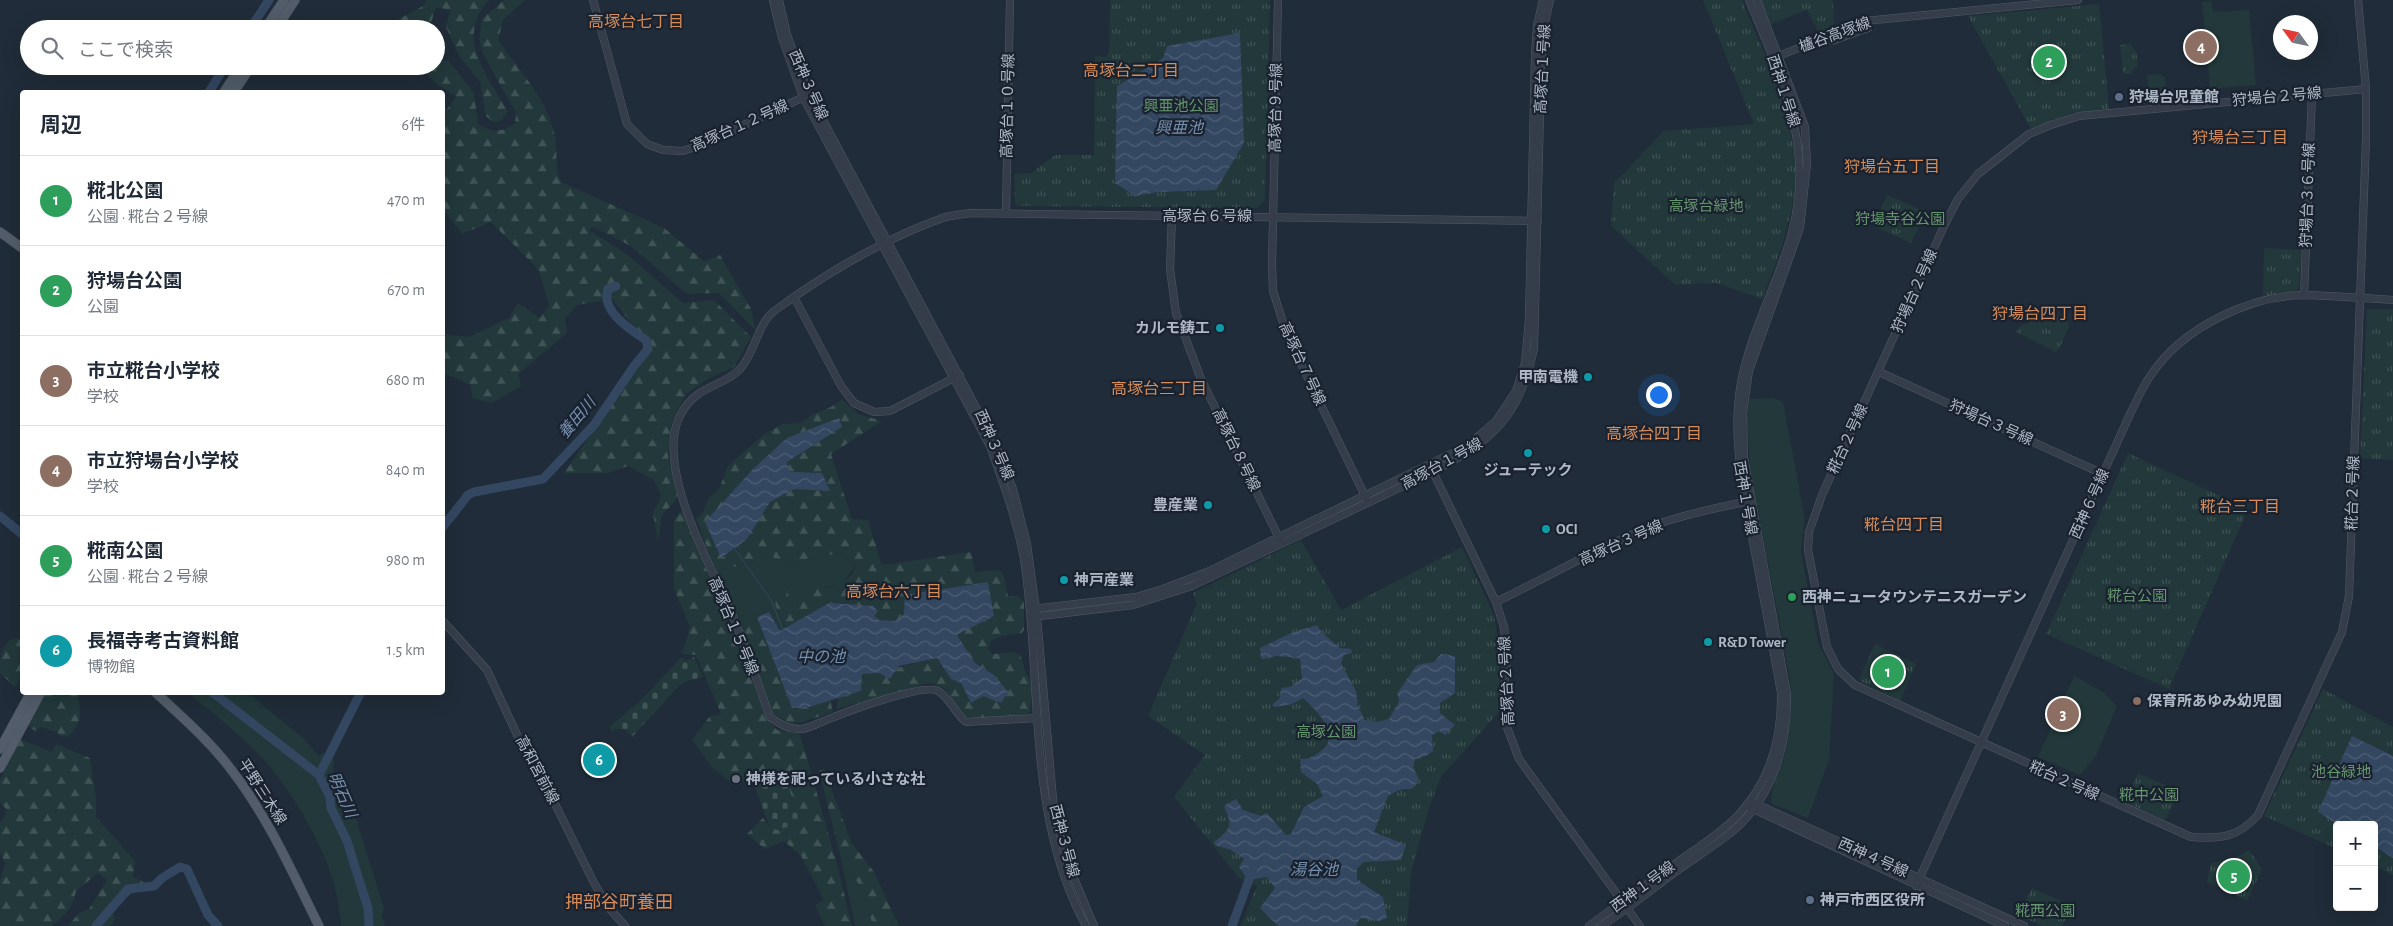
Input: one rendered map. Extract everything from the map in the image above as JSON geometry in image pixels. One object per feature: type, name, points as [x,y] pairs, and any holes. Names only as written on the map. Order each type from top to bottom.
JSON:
[{"type":"main road","points":[[272,20],[284,0]]},
{"type":"main road","points":[[282,20],[295,0]]},
{"type":"main road","points":[[225,90],[235,75]]},
{"type":"main road","points":[[235,90],[245,75]]},
{"type":"main road","points":[[0,232],[20,247]]},
{"type":"main road","points":[[0,749],[29,695]]},
{"type":"main road","points":[[0,768],[39,695]]},
{"type":"main road","name":"平野三木線","points":[[158,695],[216,750],[234,772],[275,838],[319,926]]},
{"type":"street","name":"高塚台１２号線","points":[[593,0],[627,124],[647,144],[663,150],[684,151],[806,96]]},
{"type":"street","name":"西神３号線","points":[[773,0],[782,38],[806,96],[957,377],[990,446],[1006,491],[1023,558],[1032,608],[1054,811],[1066,859],[1094,926]]},
{"type":"street","name":"西神３号線","points":[[779,0],[806,96]]},
{"type":"street","name":"高塚台１０号線","points":[[1006,213],[1010,0]]},
{"type":"street","name":"高塚台９号線","points":[[1274,216],[1278,0]]},
{"type":"street","name":"西神１号線","points":[[1589,926],[1740,814],[1770,766],[1779,733],[1781,717],[1779,685],[1749,502],[1744,457],[1743,412],[1749,371],[1800,228],[1807,164],[1805,127],[1776,57],[1749,0]]},
{"type":"street","name":"西神１号線","points":[[1757,0],[1776,57]]},
{"type":"street","name":"櫨谷高塚線","points":[[1776,57],[1865,21],[2078,0]]},
{"type":"street","name":"糀台２号線","points":[[1878,372],[1822,495],[1809,532],[1808,550],[1827,647],[1838,669],[1855,685],[1981,744],[2191,837],[2215,839],[2234,834],[2250,824],[2258,815],[2342,632],[2349,596],[2366,169],[2366,89],[2358,0]]},
{"type":"street","name":"高塚台１号線","points":[[1032,608],[1136,597],[1207,572],[1278,537],[1466,454],[1489,438],[1513,407],[1525,383],[1534,348],[1542,36],[1545,1]]},
{"type":"street","name":"高塚台１号線","points":[[1431,468],[1467,446],[1496,421],[1516,391],[1525,363],[1529,319],[1535,56],[1537,26],[1545,1]]},
{"type":"street","points":[[1832,41],[1868,28]]},
{"type":"street","name":"狩場台２号線","points":[[1878,372],[1958,199],[1978,174],[2029,134],[2078,116],[2366,89]]},
{"type":"street","name":"狩場台３６号線","points":[[2304,295],[2312,94]]},
{"type":"street","name":"高塚台６号線","points":[[794,298],[827,274],[885,244],[941,218],[970,213],[1538,221]]},
{"type":"street","name":"高塚台８号線","points":[[1172,216],[1170,270],[1176,314],[1201,379],[1282,544]]},
{"type":"street","name":"高塚台７号線","points":[[1274,216],[1273,291],[1280,316],[1366,499]]},
{"type":"street","name":"西神６号線","points":[[1918,882],[2131,412],[2152,374],[2175,349],[2204,325],[2234,309],[2260,301],[2304,295],[2393,300]]},
{"type":"street","points":[[794,298],[841,386],[854,403],[874,412],[890,411],[957,377]]},
{"type":"street","name":"高塚台１５号線","points":[[794,298],[770,315],[741,368],[692,398],[680,414],[673,442],[673,454],[685,505],[710,569],[728,604],[770,717],[783,727],[802,729],[858,707],[923,689],[936,690],[948,699],[956,714],[966,722],[1037,718]]},
{"type":"street","name":"狩場台３号線","points":[[1878,372],[2103,474]]},
{"type":"street","name":"高塚台２号線","points":[[1431,468],[1496,602],[1504,627],[1507,654],[1504,693],[1507,727],[1519,759],[1640,926]]},
{"type":"street","name":"高塚台１号線","points":[[1033,617],[1133,605],[1192,586],[1282,544],[1366,499]]},
{"type":"street","name":"西神１号線","points":[[1601,926],[1627,909],[1733,830],[1755,807],[1779,761],[1786,730],[1787,701],[1784,672],[1749,502]]},
{"type":"street","name":"高塚台３号線","points":[[1496,602],[1633,535],[1662,523],[1707,509],[1749,502]]},
{"type":"street","name":"西神３号線","points":[[1033,617],[1037,718],[1047,811],[1062,870],[1086,926]]},
{"type":"street","name":"高和宮前線","points":[[445,623],[487,670],[526,754],[556,806],[594,883],[609,908],[625,926]]},
{"type":"street","name":"西神４号線","points":[[1748,803],[1918,882],[2005,926]]},
{"type":"street","name":"西神４号線","points":[[1918,882],[2024,926]]},
{"type":"green space","points":[[427,0],[489,0],[479,14],[474,29],[474,43],[484,71],[508,112],[501,121],[493,122],[486,116],[480,82],[459,56],[446,27],[450,10],[436,7],[432,20],[397,20],[423,6]]},
{"type":"green space","points":[[504,0],[525,0],[503,20],[498,40],[540,98],[552,124],[561,182],[664,228],[704,261],[720,255],[751,309],[756,331],[719,293],[687,294],[631,246],[593,227],[589,230],[628,255],[683,303],[714,300],[751,337],[734,367],[708,379],[686,394],[671,424],[668,456],[678,498],[662,515],[658,543],[653,513],[661,496],[654,480],[628,466],[608,473],[564,473],[651,348],[612,299],[577,305],[565,319],[567,333],[518,374],[521,386],[492,403],[472,398],[471,385],[445,374],[445,334],[469,337],[509,318],[518,303],[540,318],[549,306],[539,270],[491,222],[462,234],[445,212],[445,108],[447,109],[456,96],[435,83],[428,75],[445,75],[445,61],[449,61],[474,93],[478,124],[497,131],[515,123],[516,113],[483,54],[479,39],[482,19]]},
{"type":"green space","name":"興亜池公園","points":[[1110,0],[1270,0],[1265,200],[1258,208],[1018,206],[1015,203],[1014,174],[1031,173],[1055,155],[1094,155],[1095,56],[1106,57],[1109,52]]},
{"type":"green space","name":"高塚台緑地","points":[[1703,0],[1742,0],[1780,95],[1793,145],[1795,170],[1792,208],[1781,247],[1762,299],[1716,283],[1675,285],[1611,226],[1614,183],[1664,131],[1754,124]]},
{"type":"green space","points":[[1760,0],[1833,0],[1834,30],[1820,35],[1807,10],[1771,24]]},
{"type":"green space","points":[[2212,1],[2213,12],[2249,10],[2256,85],[2210,89],[2202,2]]},
{"type":"green space","points":[[2099,4],[2109,109],[2071,113],[2031,129],[1968,16]]},
{"type":"green space","points":[[2130,44],[2136,51],[2138,65],[2130,74],[2123,74],[2120,45]]},
{"type":"green space","points":[[2160,74],[2165,77],[2167,99],[2150,101],[2147,75]]},
{"type":"green space","name":"狩場寺谷公園","points":[[1887,195],[1926,212],[1911,243],[1873,226]]},
{"type":"green space","points":[[2264,248],[2302,250],[2298,290],[2263,296]]},
{"type":"green space","points":[[2030,304],[2068,322],[2069,327],[2056,352],[2016,332],[2018,328],[2030,322]]},
{"type":"green space","points":[[2367,309],[2393,309],[2393,460],[2360,458]]},
{"type":"green space","name":"西神ニュータウンテニスガーデン","points":[[1774,398],[1783,402],[1805,519],[1801,551],[1818,643],[1834,674],[1829,760],[1808,818],[1772,804],[1772,791],[1785,753],[1789,734],[1791,707],[1790,679],[1750,467],[1747,419],[1749,399]]},
{"type":"green space","points":[[842,399],[858,414],[882,421],[831,454],[852,519],[868,520],[882,565],[971,552],[975,572],[1000,570],[1004,576],[1008,596],[1019,596],[1024,602],[1024,630],[1022,633],[1002,636],[991,641],[988,649],[993,654],[1014,652],[1021,656],[1025,671],[1033,685],[1030,712],[1023,715],[992,718],[968,717],[958,711],[951,697],[944,689],[938,685],[928,683],[837,709],[837,697],[861,691],[862,674],[937,658],[951,679],[961,683],[971,703],[994,675],[975,663],[957,635],[904,614],[896,621],[879,620],[873,616],[829,603],[786,628],[778,613],[775,602],[777,591],[785,576],[792,578],[788,593],[790,605],[797,605],[812,586],[828,587],[837,585],[846,580],[852,573],[856,565],[839,553],[796,562],[784,561],[769,556],[715,571],[696,518],[702,514],[709,498],[719,489],[728,466],[762,436],[782,424],[802,423],[811,415],[831,407]],"holes":[[[842,427],[787,462],[789,472],[830,491],[795,489],[770,502],[747,539],[721,558],[787,438]]]},
{"type":"green space","name":"糀台公園","points":[[2128,453],[2248,509],[2169,689],[2046,634]]},
{"type":"green space","points":[[680,511],[685,513],[768,720],[777,730],[800,734],[837,864],[852,926],[825,926],[815,905],[824,900],[801,856],[784,841],[765,849],[747,834],[763,818],[770,828],[779,830],[801,822],[781,768],[747,781],[731,783],[711,766],[692,740],[710,716],[721,714],[696,655],[682,654],[690,627],[674,589],[674,520]]},
{"type":"green space","name":"高塚公園","points":[[1301,540],[1341,610],[1462,547],[1494,615],[1500,658],[1499,712],[1441,777],[1428,811],[1411,873],[1407,926],[1240,926],[1257,886],[1239,878],[1174,797],[1205,755],[1148,716],[1197,603],[1193,593]]},
{"type":"green space","points":[[839,553],[856,565],[842,584],[827,587],[816,585],[801,602],[793,606],[790,605],[788,593],[792,578],[776,607],[786,628],[780,632],[769,612],[757,617],[751,612],[738,617],[715,571],[769,556],[784,561],[796,562]]},
{"type":"green space","points":[[751,612],[757,617],[792,707],[809,707],[830,699],[833,712],[803,722],[789,723],[773,713],[738,617]]},
{"type":"green space","points":[[20,639],[20,678],[15,687],[0,673],[2,651],[11,640]]},
{"type":"green space","points":[[1875,644],[1916,664],[1900,701],[1859,680]]},
{"type":"green space","points":[[694,657],[703,677],[684,682],[679,686],[632,737],[624,729],[615,729],[612,732],[609,727],[639,702],[681,658],[685,661]]},
{"type":"green space","points":[[2074,676],[2105,693],[2117,706],[2096,756],[2080,775],[2038,757]]},
{"type":"green space","name":"池谷緑地","points":[[2323,689],[2393,727],[2393,875],[2378,868],[2378,821],[2333,821],[2333,847],[2264,816]]},
{"type":"green space","points":[[45,695],[77,695],[80,706],[79,722],[67,737],[40,727],[36,731],[30,728],[28,724]]},
{"type":"green space","points":[[190,695],[250,695],[303,738],[319,756],[323,753],[334,761],[333,776],[352,806],[384,908],[382,916],[385,926],[341,926],[334,884],[327,863],[307,821],[270,767],[241,737]]},
{"type":"green space","points":[[20,739],[52,752],[56,744],[90,758],[96,799],[96,817],[135,861],[133,877],[144,882],[112,910],[115,919],[110,926],[68,926],[79,913],[89,909],[107,880],[98,873],[76,891],[68,911],[52,926],[0,926],[0,881],[5,863],[0,852],[0,822],[3,820],[6,809],[0,802],[0,780]]},
{"type":"green space","points":[[781,768],[801,822],[779,830],[770,828],[752,779]]},
{"type":"green space","points":[[824,768],[851,842],[874,872],[899,926],[873,926],[862,890],[839,851],[819,771]]},
{"type":"green space","name":"糀中公園","points":[[2138,773],[2179,791],[2167,818],[2164,820],[2125,802]]},
{"type":"green space","points":[[2249,850],[2262,869],[2247,901],[2207,882],[2211,863],[2235,858]]},
{"type":"green space","points":[[839,851],[862,890],[873,926],[855,926]]},
{"type":"green space","name":"糀西公園","points":[[2032,888],[2072,906],[2062,926],[2042,926],[2019,915]]},
{"type":"water","name":"興亜池","points":[[1240,33],[1244,143],[1216,190],[1158,192],[1135,196],[1115,183],[1117,86],[1163,58],[1167,46]]},
{"type":"water","points":[[839,418],[842,427],[787,462],[790,472],[822,473],[830,491],[795,489],[770,502],[747,539],[721,558],[705,522],[753,469],[787,438]]},
{"type":"water","name":"中の池","points":[[988,582],[994,616],[957,635],[975,663],[994,675],[1008,692],[1001,703],[983,696],[971,703],[961,683],[951,679],[937,658],[899,666],[890,679],[879,673],[862,674],[861,691],[809,707],[792,708],[757,617],[769,612],[780,631],[829,603],[873,606],[878,611],[874,616],[879,620],[896,621],[904,614],[905,595]]},
{"type":"water","name":"湯谷池","points":[[1317,625],[1324,635],[1340,648],[1351,649],[1352,653],[1344,655],[1341,663],[1356,691],[1358,707],[1365,720],[1376,722],[1389,719],[1399,702],[1398,692],[1417,665],[1434,662],[1441,654],[1455,656],[1455,693],[1440,703],[1440,713],[1455,725],[1445,735],[1439,731],[1432,735],[1433,751],[1426,756],[1415,759],[1413,767],[1419,779],[1413,788],[1398,790],[1388,796],[1374,832],[1406,845],[1401,860],[1364,862],[1357,869],[1357,880],[1383,897],[1387,918],[1380,921],[1360,918],[1356,926],[1278,926],[1260,908],[1275,888],[1267,877],[1255,879],[1245,876],[1239,867],[1244,859],[1231,850],[1215,845],[1214,842],[1229,827],[1229,819],[1224,806],[1236,799],[1243,810],[1261,816],[1267,813],[1286,835],[1291,834],[1304,807],[1323,796],[1317,784],[1301,772],[1300,759],[1314,756],[1327,745],[1329,738],[1325,723],[1320,715],[1303,698],[1292,704],[1275,707],[1272,705],[1280,698],[1281,688],[1290,687],[1302,679],[1300,658],[1277,656],[1261,659],[1260,648],[1291,633]]},
{"type":"water","points":[[2352,736],[2393,756],[2393,858],[2378,849],[2378,821],[2333,821],[2318,812]]},
{"type":"waterway","points":[[256,20],[269,0]]},
{"type":"waterway","points":[[210,90],[219,75]]},
{"type":"waterway","name":"養田川","points":[[445,524],[468,495],[474,492],[543,479],[594,425],[634,366],[648,349],[646,340],[618,319],[608,305],[608,289],[616,286]]},
{"type":"waterway","name":"明石川","points":[[0,516],[20,532]]},
{"type":"waterway","points":[[734,548],[771,600],[783,630]]},
{"type":"waterway","name":"明石川","points":[[216,695],[319,775],[330,797],[331,808],[347,841],[368,908],[369,926]]},
{"type":"waterway","name":"養田川","points":[[319,775],[359,695]]},
{"type":"waterway","points":[[1232,926],[1254,866]]},
{"type":"waterway","points":[[96,926],[128,889],[154,886],[162,878],[180,867],[187,869],[208,915],[218,926]]},
{"type":"place","name":"市立狩場台小学校","points":[[2201,47]]},
{"type":"place","name":"狩場台公園","points":[[2049,62]]},
{"type":"place","name":"狩場台児童館","points":[[2119,97]]},
{"type":"place","name":"カルモ鋳工","points":[[1220,328]]},
{"type":"place","name":"甲南電機","points":[[1588,377]]},
{"type":"place","name":"ジューテック","points":[[1528,453]]},
{"type":"place","name":"豊産業","points":[[1208,505]]},
{"type":"place","name":"OCI","points":[[1546,529]]},
{"type":"place","name":"神戸産業","points":[[1064,580]]},
{"type":"place","name":"西神ニュータウンテニスガーデン","points":[[1792,597]]},
{"type":"place","name":"R&D Tower","points":[[1708,642]]},
{"type":"place","name":"糀北公園","points":[[1888,672]]},
{"type":"place","name":"保育所あゆみ幼児園","points":[[2137,701]]},
{"type":"place","name":"市立糀台小学校","points":[[2063,714]]},
{"type":"place","name":"長福寺考古資料館","points":[[599,760]]},
{"type":"place","name":"神様を祀っている小さな社","points":[[736,779]]},
{"type":"place","name":"糀南公園","points":[[2234,876]]},
{"type":"place","name":"神戸市西区役所","points":[[1810,900]]},
{"type":"district","name":"高塚台七丁目","points":[[636,22]]},
{"type":"district","name":"高塚台二丁目","points":[[1131,71]]},
{"type":"district","name":"狩場台三丁目","points":[[2240,138]]},
{"type":"district","name":"狩場台五丁目","points":[[1892,167]]},
{"type":"district","name":"狩場台四丁目","points":[[2040,314]]},
{"type":"district","name":"高塚台三丁目","points":[[1159,389]]},
{"type":"district","name":"高塚台四丁目","points":[[1654,434]]},
{"type":"district","name":"糀台三丁目","points":[[2240,507]]},
{"type":"district","name":"糀台四丁目","points":[[1904,525]]},
{"type":"district","name":"高塚台六丁目","points":[[894,592]]},
{"type":"district","name":"押部谷町養田","points":[[619,903]]}]
